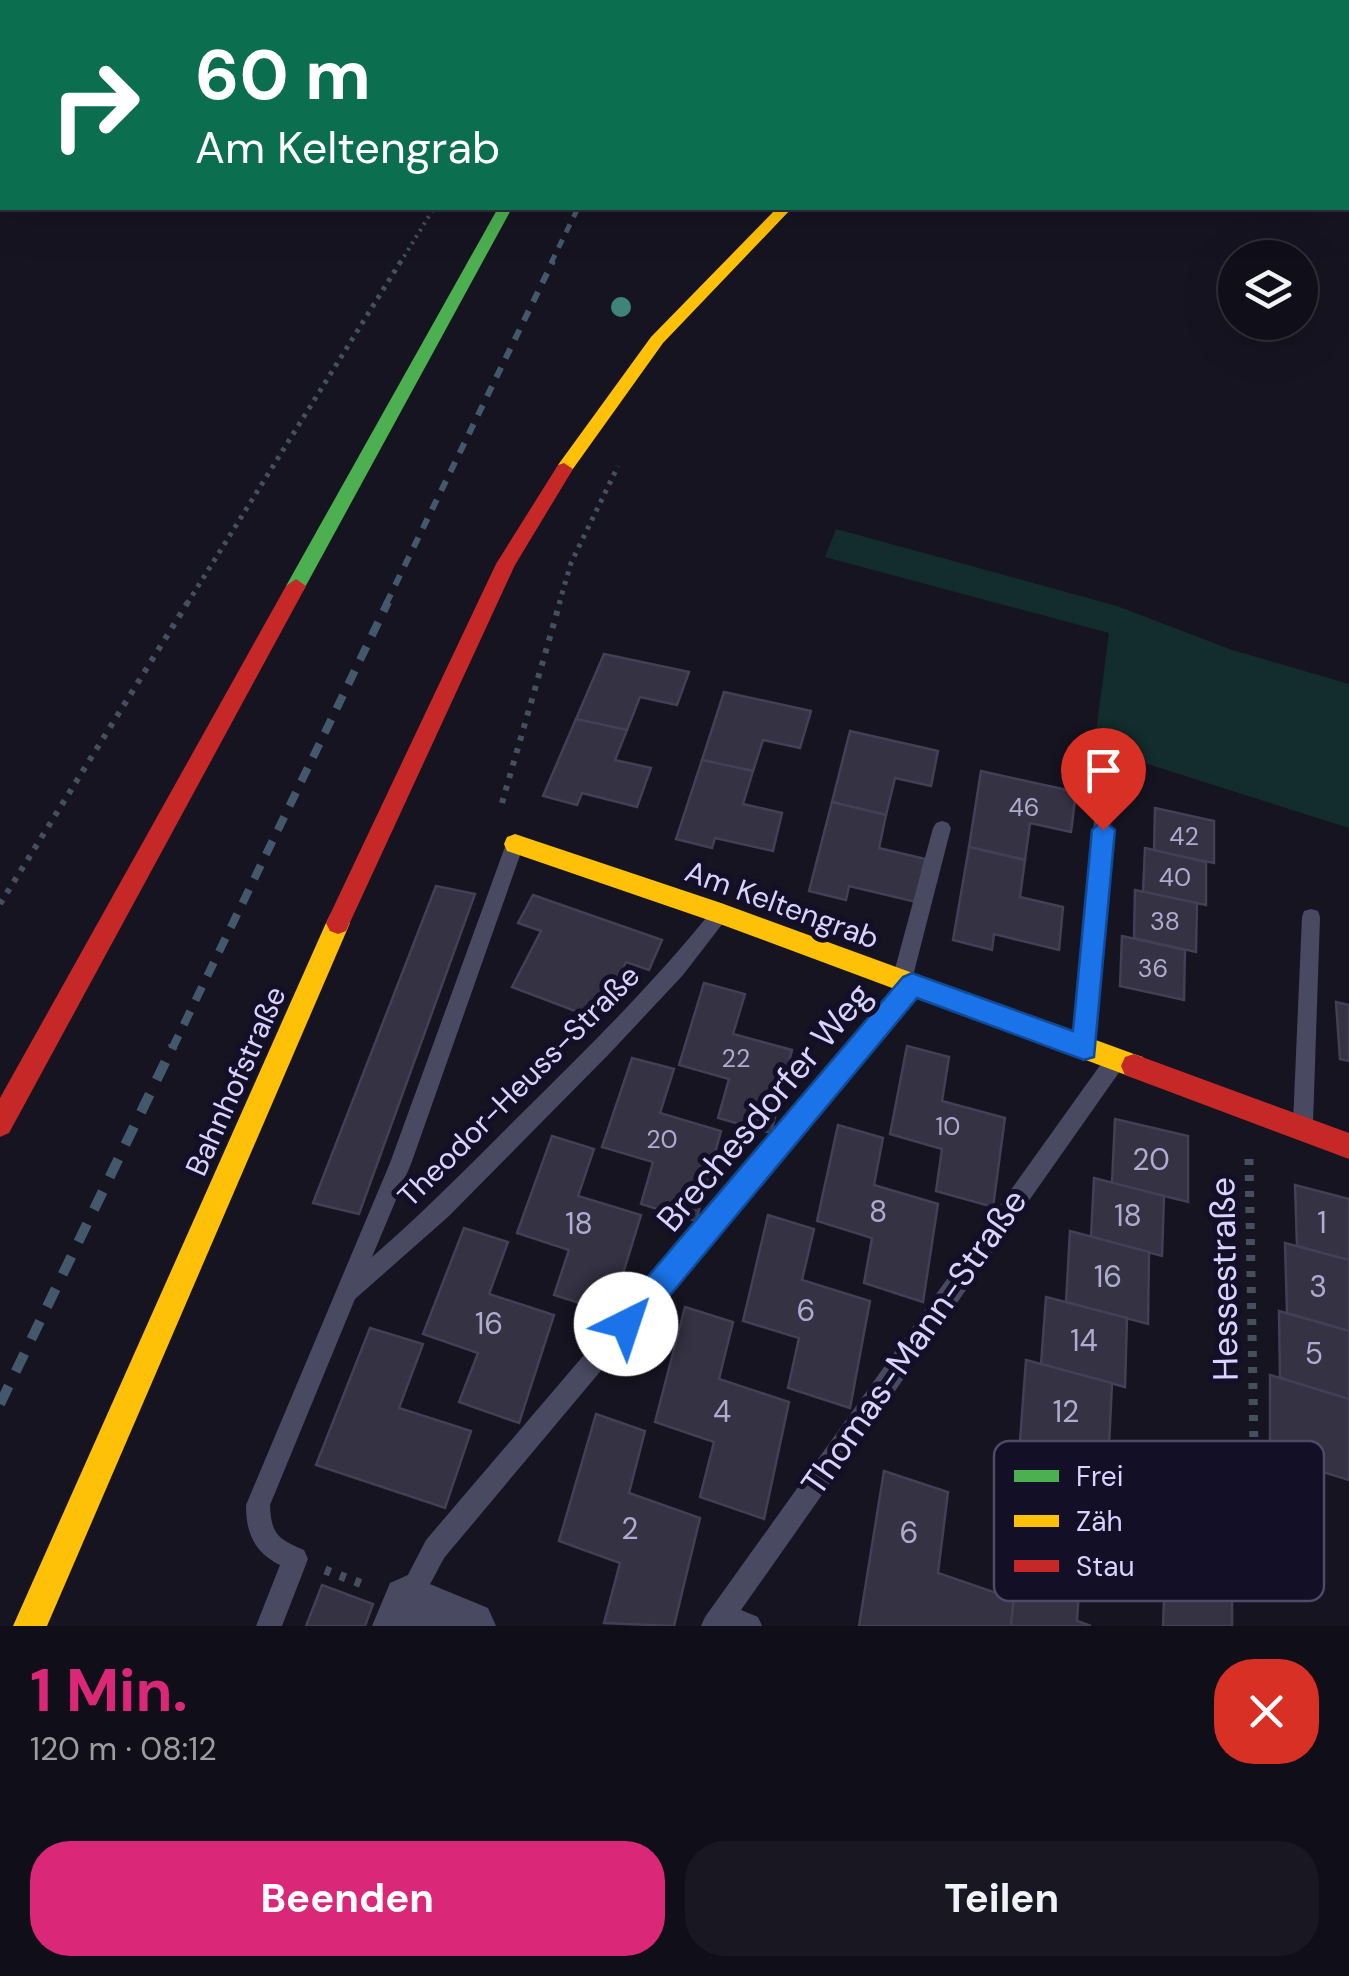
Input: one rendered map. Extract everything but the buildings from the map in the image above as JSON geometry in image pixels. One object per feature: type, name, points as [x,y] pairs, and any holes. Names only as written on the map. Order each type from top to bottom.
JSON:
[{"type":"street","points":[[0,1124],[505,210]]},
{"type":"street","name":"Bahnhofstraße","points":[[30,1626],[364,864],[506,564],[574,453],[656,340],[782,210]]},
{"type":"street","name":"Am Keltengrab","points":[[515,844],[721,914],[1349,1146]]},
{"type":"street","points":[[403,1614],[470,1626]]},
{"type":"lane","points":[[1084,1048],[1107,763]]},
{"type":"lane","points":[[907,983],[942,828]]},
{"type":"lane","name":"Theodor-Heuss-Straße","points":[[295,1559],[268,1548],[258,1530],[258,1505],[400,1164],[515,844]]},
{"type":"lane","name":"Theodor-Heuss-Straße","points":[[350,1290],[392,1257],[581,1070],[663,984],[721,914]]},
{"type":"lane","points":[[1303,1128],[1311,917]]},
{"type":"lane","name":"Brechesdorfer Weg","points":[[403,1614],[435,1549],[825,1094],[907,983]]},
{"type":"lane","name":"Thomas-Mann-Straße","points":[[718,1621],[1117,1059]]},
{"type":"lane","points":[[269,1626],[295,1559]]},
{"type":"lane","points":[[718,1621],[749,1626]]},
{"type":"path","points":[[0,904],[433,210]]},
{"type":"path","points":[[515,844],[503,829],[501,812],[513,752],[571,563],[624,456]]},
{"type":"path","name":"Hessestraße","points":[[1248,1108],[1254,1441]]},
{"type":"path","points":[[295,1559],[403,1614]]},
{"type":"green space","points":[[836,529],[1117,606],[1232,650],[1349,684],[1349,828],[1094,747],[1109,633],[825,557]]},
{"type":"railway","points":[[551,263],[577,210]]},
{"type":"railway","points":[[386,604],[553,261]]},
{"type":"railway","points":[[172,1049],[388,602]]},
{"type":"railway","points":[[0,1404],[173,1046]]},
{"type":"traffic: fast","points":[[296,586],[504,210]]},
{"type":"traffic: slow","points":[[564,469],[657,340],[783,210]]},
{"type":"traffic: slow","points":[[515,844],[721,914],[1134,1066]]},
{"type":"traffic: slow","points":[[30,1626],[338,923]]},
{"type":"traffic: jam","points":[[338,923],[506,564],[564,469]]},
{"type":"traffic: jam","points":[[0,1124],[296,586]]},
{"type":"traffic: jam","points":[[1134,1066],[1349,1146]]},
{"type":"route","points":[[626,1324],[825,1094],[912,985],[1084,1048],[1103,830]]}]
